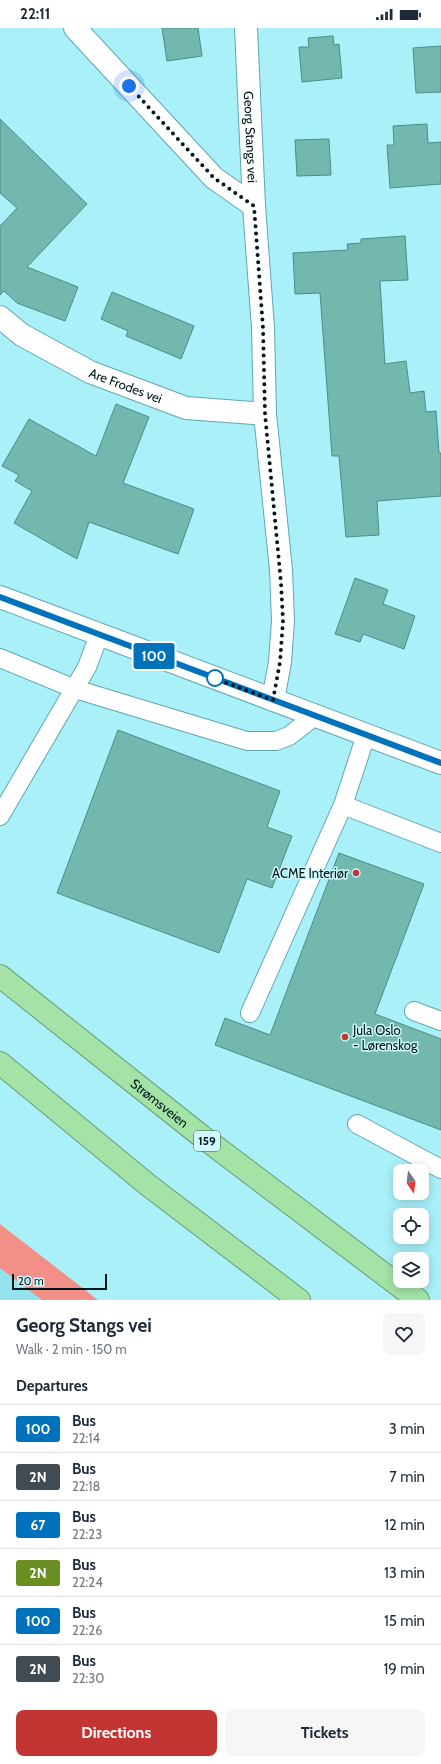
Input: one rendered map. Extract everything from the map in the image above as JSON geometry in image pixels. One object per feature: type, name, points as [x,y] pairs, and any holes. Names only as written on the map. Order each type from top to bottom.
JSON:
[{"type":"highway","name":"Strømsveien","points":[[0,976],[200,1136],[418,1300]]},
{"type":"highway","points":[[0,1063],[148,1185],[299,1300]]},
{"type":"street","points":[[75,28],[214,178],[254,206]]},
{"type":"street","name":"Georg Stangs vei","points":[[246,28],[254,206],[263,328],[265,414],[281,570],[283,621],[280,662],[273,700]]},
{"type":"street","name":"Are Frodes vei","points":[[0,317],[22,335],[90,372],[186,408],[265,414]]},
{"type":"street","points":[[0,597],[441,763]]},
{"type":"lane","points":[[0,816],[75,689],[87,667],[99,635]]},
{"type":"lane","points":[[0,658],[75,689],[247,741],[276,741],[289,736],[315,716]]},
{"type":"lane","points":[[250,1013],[343,805],[366,735]]},
{"type":"lane","points":[[343,805],[441,843]]},
{"type":"lane","points":[[414,1011],[441,1021]]},
{"type":"lane","points":[[358,1124],[441,1169]]},
{"type":"shaded area","points":[[0,1224],[98,1300],[42,1300],[0,1268]]},
{"type":"shaded area","points":[[0,1227],[89,1300],[0,1300]]},
{"type":"building","points":[[162,28],[198,28],[202,56],[167,61]]},
{"type":"building","points":[[333,36],[334,45],[339,44],[342,78],[302,82],[299,47],[309,47],[308,38]]},
{"type":"building","points":[[441,46],[441,92],[416,93],[413,48]]},
{"type":"building","points":[[0,119],[87,204],[27,267],[78,287],[65,321],[17,303],[4,291],[0,295],[0,226],[17,208],[0,193]]},
{"type":"building","points":[[427,124],[428,143],[441,142],[441,184],[390,188],[387,145],[394,145],[393,126]]},
{"type":"building","points":[[329,139],[331,175],[297,176],[295,140]]},
{"type":"building","points":[[405,236],[408,280],[380,281],[385,364],[406,361],[410,393],[424,391],[426,412],[436,411],[439,453],[441,453],[441,496],[377,501],[379,535],[346,537],[339,456],[332,456],[320,293],[295,294],[293,253],[348,250],[347,244],[361,243],[361,239]]},
{"type":"building","points":[[112,292],[194,326],[181,359],[126,336],[128,331],[101,319]]},
{"type":"building","points":[[116,404],[149,417],[123,483],[194,509],[178,554],[89,522],[77,559],[14,523],[32,491],[15,481],[19,475],[2,466],[29,419],[96,456]]},
{"type":"building","points":[[355,578],[388,590],[383,604],[415,616],[404,649],[363,634],[360,642],[335,634]]},
{"type":"building","points":[[118,730],[280,791],[267,827],[292,836],[272,888],[247,879],[219,953],[57,893]]},
{"type":"building","points":[[339,853],[424,884],[375,1014],[441,1039],[441,1130],[215,1045],[225,1018],[270,1035]]},
{"type":"bus line","name":"100","points":[[0,597],[441,763]]},
{"type":"place","name":"ACME Interiør","points":[[356,873]]},
{"type":"place","name":"Jula Oslo - Lørenskog","points":[[345,1037]]},
{"type":"route","points":[[129,86],[214,178],[254,206],[263,328],[265,414],[281,570],[283,621],[280,662],[273,700],[213,678],[215,678]]}]
